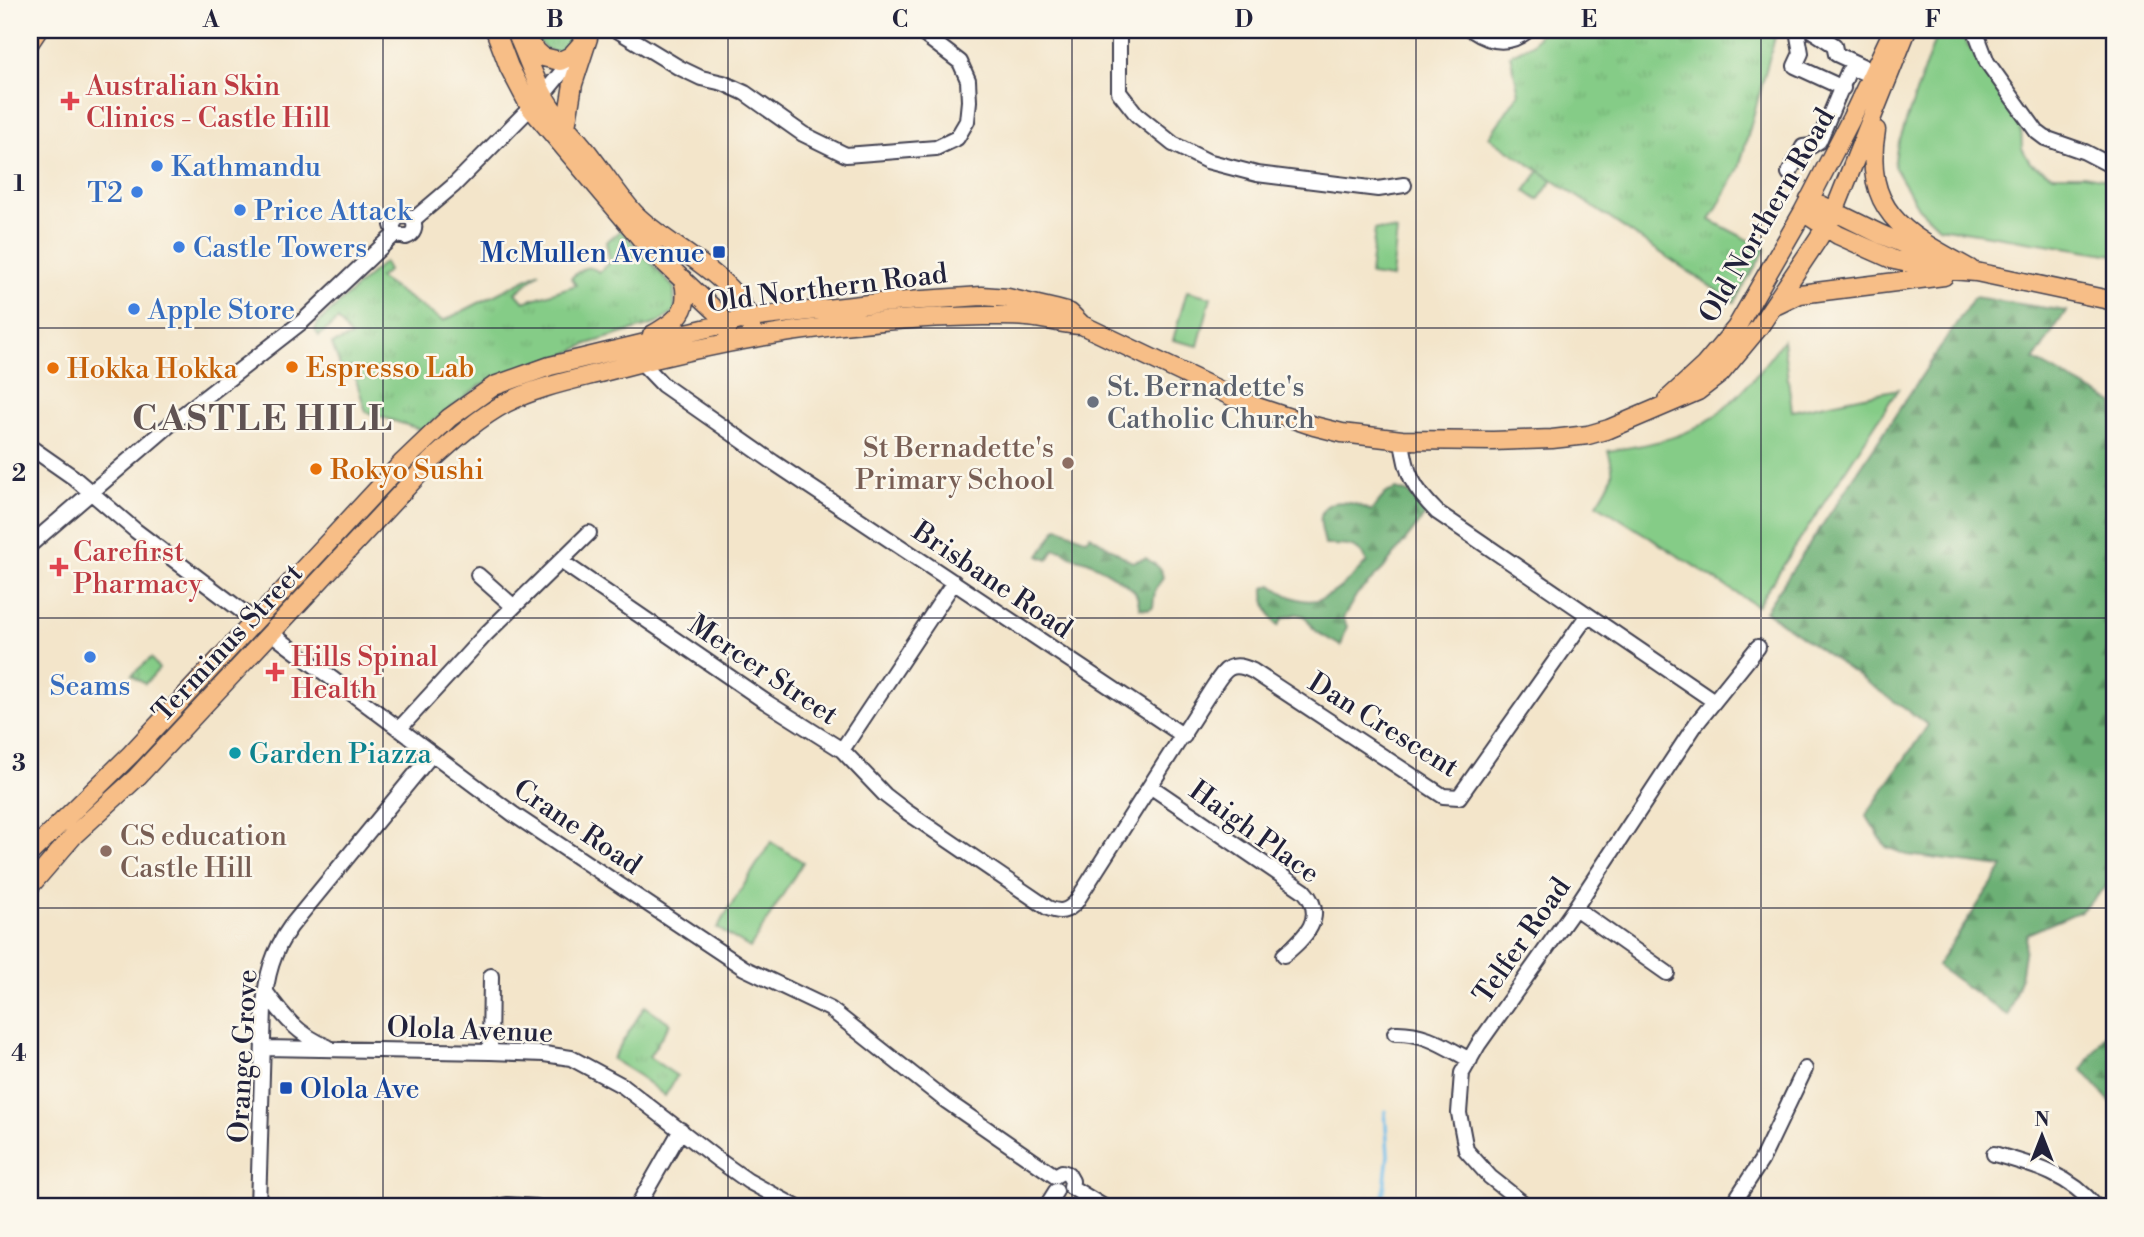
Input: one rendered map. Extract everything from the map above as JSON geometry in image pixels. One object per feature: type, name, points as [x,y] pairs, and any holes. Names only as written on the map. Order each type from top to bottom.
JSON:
[{"type":"main road","points":[[30,42],[38,30]]},
{"type":"main road","points":[[495,30],[509,67],[648,247],[726,323],[730,342]]},
{"type":"main road","name":"Old Northern Road","points":[[1660,408],[1704,366],[1736,328],[1806,205],[1874,74],[1893,30]]},
{"type":"main road","name":"Old Northern Road","points":[[461,433],[509,401],[726,323],[889,302],[982,296],[1008,298],[1070,313],[1082,325],[1219,390],[1280,416],[1342,433],[1402,440],[1493,441],[1578,436],[1609,429],[1698,391],[1720,374],[1774,307],[1830,220],[1907,30]]},
{"type":"main road","points":[[516,31],[537,101],[566,127],[636,215],[729,289],[749,318],[753,337]]},
{"type":"main road","points":[[516,31],[543,57],[560,61],[571,56],[589,34]]},
{"type":"main road","points":[[566,127],[573,84],[589,34]]},
{"type":"main road","points":[[1881,97],[1872,158],[1876,186],[1882,202],[1905,229],[1922,243],[1976,272]]},
{"type":"main road","points":[[1806,205],[1830,220],[1976,272],[2114,301]]},
{"type":"main road","points":[[1774,307],[1800,294],[1976,272]]},
{"type":"main road","points":[[636,355],[682,312],[686,300],[683,279]]},
{"type":"main road","name":"Old Northern Road","points":[[429,437],[464,406],[494,386],[550,366],[849,323],[1022,316],[1064,325],[1082,325]]},
{"type":"main road","name":"Terminus Street","points":[[30,886],[75,834],[136,778],[417,476],[461,433]]},
{"type":"main road","name":"Terminus Street","points":[[30,853],[131,754],[429,437]]},
{"type":"main road","points":[[403,462],[417,476]]},
{"type":"main road","name":"Crane Road","points":[[255,621],[271,633]]},
{"type":"street","points":[[617,30],[678,67],[745,93],[803,134],[846,155],[936,148],[957,138],[967,121],[968,80],[960,62],[918,30]]},
{"type":"street","points":[[1119,30],[1119,92],[1137,115],[1173,144],[1207,160],[1257,174],[1378,190],[1404,185]]},
{"type":"street","points":[[1472,30],[1494,41],[1506,41],[1528,30]]},
{"type":"street","points":[[1800,30],[1798,36],[1801,53],[1795,66],[1843,89]]},
{"type":"street","points":[[1811,30],[1834,45],[1836,54],[1874,74]]},
{"type":"street","points":[[1975,30],[1987,62],[2037,132],[2114,167]]},
{"type":"street","points":[[30,545],[172,423],[303,321],[395,234],[406,237],[412,233],[415,227],[413,220],[453,186],[537,101],[566,69],[589,34]]},
{"type":"street","points":[[1789,173],[1803,147],[1819,141],[1849,72],[1853,68],[1874,74]]},
{"type":"street","name":"Brisbane Road","points":[[636,355],[663,385],[783,469],[1184,736]]},
{"type":"street","points":[[1402,440],[1405,467],[1429,504],[1587,616],[1714,701]]},
{"type":"street","name":"Crane Road","points":[[30,447],[73,477],[136,531],[255,621]]},
{"type":"street","points":[[400,729],[513,606],[562,562],[589,533]]},
{"type":"street","name":"Mercer Street","points":[[562,562],[766,702],[842,750],[954,582]]},
{"type":"street","points":[[478,575],[513,606]]},
{"type":"street","name":"Dan Crescent","points":[[1184,736],[1222,675],[1236,665],[1253,671],[1443,796],[1459,797],[1587,616]]},
{"type":"street","name":"Crane Road","points":[[271,633],[513,814],[726,957],[766,980],[830,1009],[1055,1183]]},
{"type":"street","name":"Telfer Road","points":[[1528,1207],[1490,1177],[1466,1150],[1458,1113],[1462,1073],[1688,736],[1758,647]]},
{"type":"street","points":[[842,750],[885,795],[908,812],[1048,908],[1063,911],[1076,902],[1184,736]]},
{"type":"street","name":"Orange Grove","points":[[258,1207],[267,974],[280,941],[432,754]]},
{"type":"street","name":"Haigh Place","points":[[1150,786],[1312,899],[1314,919],[1310,929],[1284,956]]},
{"type":"street","points":[[1575,908],[1667,973]]},
{"type":"street","points":[[490,1052],[491,976]]},
{"type":"street","points":[[265,991],[291,1025],[304,1036],[334,1049]]},
{"type":"street","points":[[1395,1033],[1423,1036],[1470,1060]]},
{"type":"street","name":"Olola Avenue","points":[[264,1048],[490,1052],[571,1058],[623,1086],[748,1181],[796,1207]]},
{"type":"street","points":[[1731,1207],[1761,1161],[1805,1069]]},
{"type":"street","points":[[637,1207],[681,1130]]},
{"type":"street","points":[[1994,1154],[2035,1165],[2056,1174],[2073,1184],[2095,1207]]},
{"type":"street","points":[[1046,1207],[1055,1183],[1065,1192],[1071,1187],[1104,1207]]},
{"type":"street","points":[[496,1207],[537,1207]]},
{"type":"green space","points":[[533,30],[575,30],[558,52],[548,50],[542,45]]},
{"type":"green space","points":[[1543,30],[1777,30],[1739,168],[1710,220],[1766,249],[1734,302],[1489,137],[1519,93],[1510,55],[1532,44]]},
{"type":"green space","points":[[1938,30],[1957,30],[2009,101],[2021,125],[2022,148],[2030,163],[2053,175],[2083,175],[2114,180],[2114,255],[1939,227],[1918,207],[1894,166],[1897,148]]},
{"type":"green space","points":[[1541,169],[1554,178],[1538,200],[1525,191]]},
{"type":"green space","points":[[1375,229],[1397,231],[1392,278],[1370,275]]},
{"type":"green space","points":[[621,230],[674,288],[675,311],[658,323],[587,344],[480,386],[422,430],[366,412],[352,367],[341,369],[332,344],[351,337],[338,320],[319,336],[315,330],[318,323],[384,262],[388,271],[379,278],[443,321],[540,272],[516,293],[524,302],[576,285],[571,278],[581,270],[591,268],[599,272],[610,262],[606,242]]},
{"type":"green space","points":[[1187,291],[1211,297],[1198,346],[1173,340]]},
{"type":"green space","points":[[1974,297],[2066,311],[2034,360],[2114,403],[2114,879],[2081,911],[2027,934],[2020,979],[2008,1016],[1937,966],[2003,867],[1907,855],[1886,847],[1866,815],[1928,725],[1765,611]]},
{"type":"green space","points":[[1783,340],[1792,411],[1898,389],[1757,606],[1597,504],[1611,479],[1612,467],[1608,451],[1671,438],[1706,422],[1738,395]]},
{"type":"green space","points":[[1396,489],[1409,493],[1426,514],[1383,569],[1357,594],[1343,618],[1347,626],[1341,646],[1315,631],[1305,616],[1296,614],[1283,618],[1278,626],[1268,608],[1264,588],[1272,585],[1287,595],[1313,601],[1334,592],[1367,562],[1355,548],[1325,545],[1321,523],[1324,509],[1343,502],[1371,511],[1386,493]]},
{"type":"green space","points":[[1057,528],[1086,539],[1090,535],[1132,562],[1146,558],[1161,569],[1163,578],[1155,590],[1153,607],[1140,608],[1132,589],[1087,561],[1054,549],[1048,560],[1039,556]]},
{"type":"green space","points":[[151,658],[159,669],[145,684],[132,675]]},
{"type":"green space","points":[[771,842],[803,862],[750,948],[717,928]]},
{"type":"green space","points":[[645,1006],[670,1023],[649,1057],[677,1076],[665,1096],[612,1059]]},
{"type":"green space","points":[[2114,1022],[2114,1106],[2082,1070]]},
{"type":"waterway","points":[[1382,1207],[1388,1155],[1385,1111]]},
{"type":"place","name":"Australian Skin Clinics - Castle Hill","points":[[70,101]]},
{"type":"place","name":"Kathmandu","points":[[157,166]]},
{"type":"place","name":"T2","points":[[137,192]]},
{"type":"place","name":"Price Attack","points":[[240,210]]},
{"type":"place","name":"Castle Towers","points":[[179,247]]},
{"type":"place","name":"McMullen Avenue","points":[[719,252]]},
{"type":"place","name":"Apple Store","points":[[134,309]]},
{"type":"place","name":"Espresso Lab","points":[[292,367]]},
{"type":"place","name":"Hokka Hokka","points":[[53,368]]},
{"type":"place","name":"St. Bernadette's Catholic Church","points":[[1093,402]]},
{"type":"place","name":"St Bernadette's Primary School","points":[[1068,463]]},
{"type":"place","name":"Rokyo Sushi","points":[[316,469]]},
{"type":"place","name":"Carefirst Pharmacy","points":[[59,567]]},
{"type":"place","name":"Seams","points":[[90,657]]},
{"type":"place","name":"Hills Spinal Health","points":[[275,672]]},
{"type":"place","name":"Garden Piazza","points":[[235,753]]},
{"type":"place","name":"CS education Castle Hill","points":[[106,851]]},
{"type":"place","name":"Olola Ave","points":[[286,1088]]},
{"type":"district","name":"CASTLE HILL","points":[[263,418]]}]
